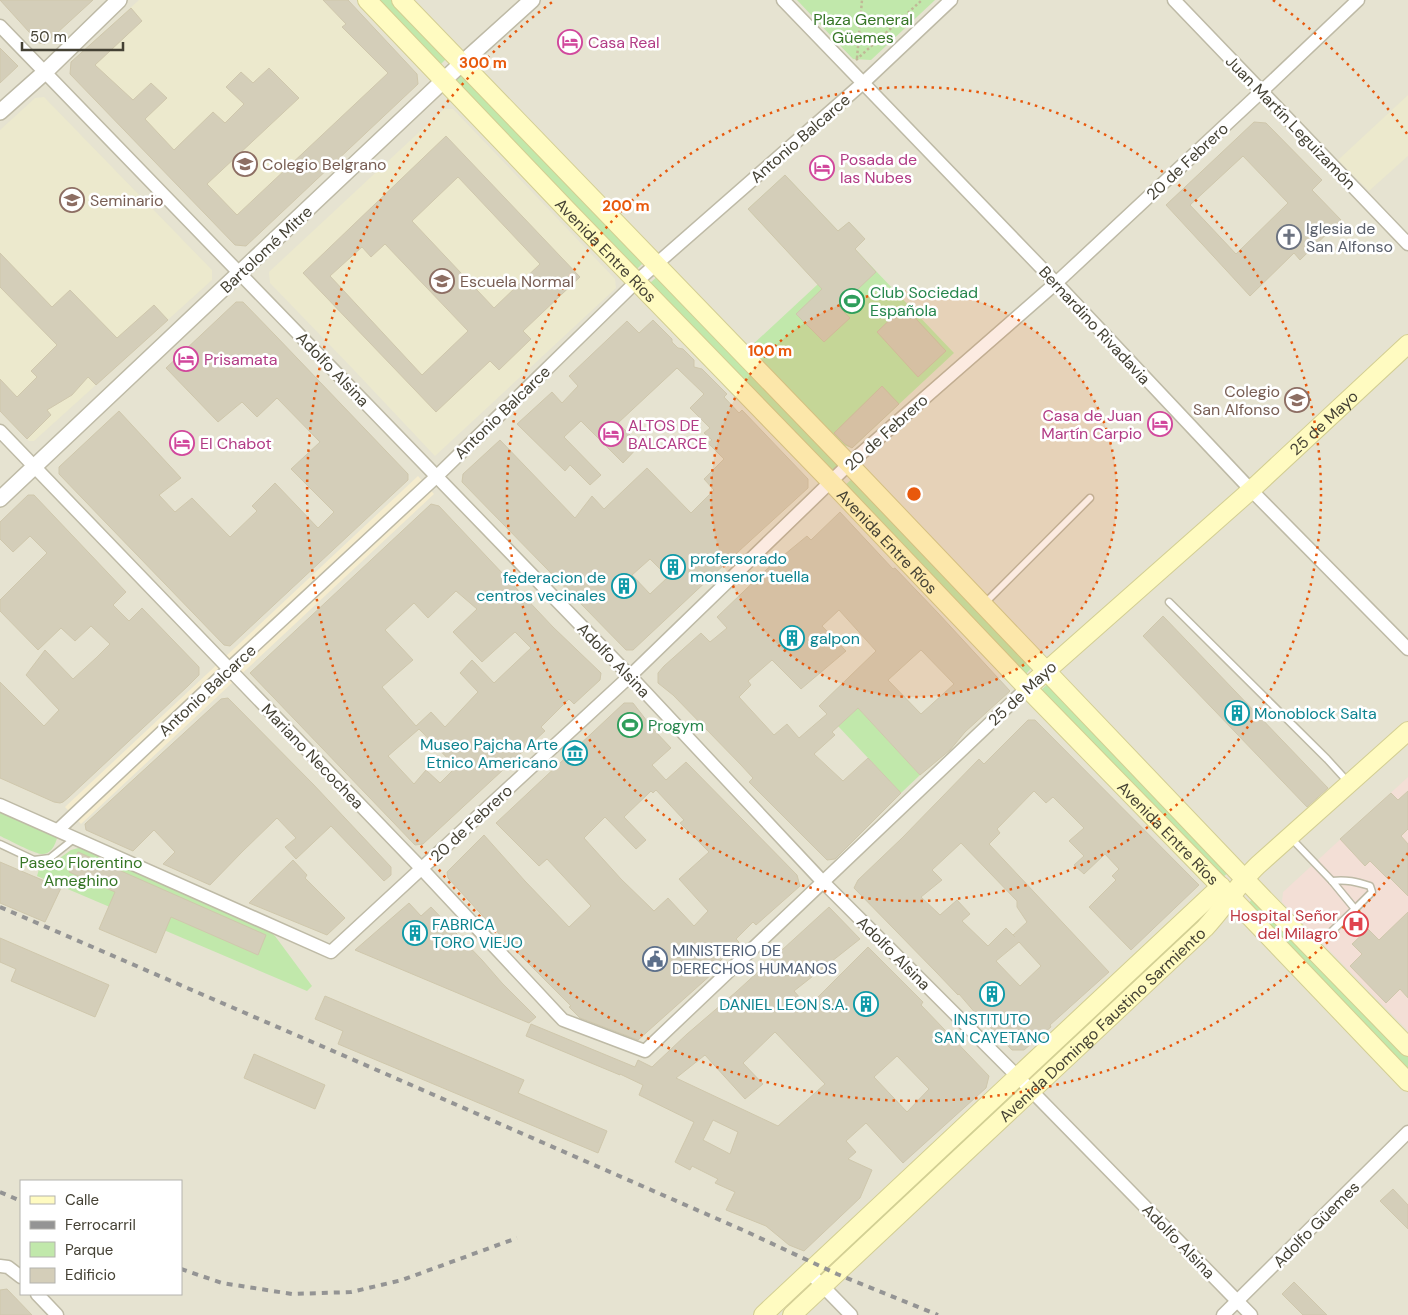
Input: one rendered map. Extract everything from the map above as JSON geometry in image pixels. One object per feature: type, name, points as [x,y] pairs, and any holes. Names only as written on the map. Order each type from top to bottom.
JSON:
[{"type":"main road","name":"Avenida Entre Ríos","points":[[367,0],[1408,1082]]},
{"type":"main road","name":"Avenida Entre Ríos","points":[[401,0],[1408,1047]]},
{"type":"main road","name":"25 de Mayo","points":[[1027,688],[1251,490],[1408,344]]},
{"type":"main road","name":"Avenida Domingo Faustino Sarmiento","points":[[763,1315],[1192,914],[1244,878],[1408,731]]},
{"type":"main road","name":"Avenida Domingo Faustino Sarmiento","points":[[792,1315],[1205,928],[1226,892]]},
{"type":"street","points":[[0,112],[45,72],[119,0]]},
{"type":"street","name":"Bartolomé Mitre","points":[[0,499],[532,0]]},
{"type":"street","name":"Bernardino Rivadavia","points":[[782,0],[867,79],[1251,490],[1408,649]]},
{"type":"street","name":"Antonio Balcarce","points":[[58,830],[228,669],[436,477],[637,281],[867,79],[951,0]]},
{"type":"street","name":"Juan Martín Leguizamón","points":[[1174,0],[1408,244]]},
{"type":"street","name":"20 de Febrero","points":[[76,838],[331,952],[630,676],[849,464],[1056,283],[1358,0]]},
{"type":"street","name":"Adolfo Alsina","points":[[0,26],[630,676],[822,881],[1018,1076],[1250,1315]]},
{"type":"street","name":"Mariano Necochea","points":[[0,431],[421,868],[564,1020],[645,1051]]},
{"type":"street","name":"25 de Mayo","points":[[645,1051],[1027,688]]},
{"type":"street","points":[[0,805],[76,838]]},
{"type":"street","name":"Adolfo Güemes","points":[[1224,1315],[1408,1132]]},
{"type":"street","points":[[0,1266],[8,1267],[20,1276]]},
{"type":"street","points":[[810,1272],[851,1315]]},
{"type":"street","points":[[38,1295],[57,1315]]},
{"type":"lane","points":[[983,604],[1090,498]]},
{"type":"lane","points":[[1170,602],[1349,783]]},
{"type":"lane","points":[[1289,836],[1332,881],[1355,909]]},
{"type":"lane","points":[[0,844],[34,860],[50,858],[76,838]]},
{"type":"lane","points":[[1328,935],[1372,892],[1370,886],[1357,881],[1332,881]]},
{"type":"path","points":[[862,0],[856,59],[867,79]]},
{"type":"path","points":[[856,59],[922,0]]},
{"type":"shaded area","points":[[0,0],[1408,0],[1408,1315],[0,1315]]},
{"type":"shaded area","name":"Colegio Belgrano","points":[[139,0],[348,0],[417,74],[418,84],[245,246],[71,62]]},
{"type":"shaded area","points":[[1408,95],[1408,156],[1369,191],[1338,160]]},
{"type":"shaded area","name":"Seminario","points":[[44,97],[212,270],[212,280],[34,441],[29,441],[0,411],[0,130],[35,98]]},
{"type":"shaded area","name":"Escuela Normal","points":[[444,109],[453,109],[615,279],[616,288],[435,456],[270,283],[269,272]]},
{"type":"shaded area","points":[[418,476],[434,494],[81,824],[65,807]]},
{"type":"shaded area","name":"Hospital Señor del Milagro","points":[[1408,777],[1408,1031],[1282,902],[1283,892]]},
{"type":"green space","points":[[377,0],[392,0],[448,57],[440,65]]},
{"type":"green space","name":"Plaza General Güemes","points":[[797,0],[935,0],[871,60],[853,59]]},
{"type":"green space","points":[[462,74],[644,262],[636,270],[455,82]]},
{"type":"green space","name":"Club Sociedad Española","points":[[785,175],[838,231],[849,222],[865,239],[855,249],[954,353],[852,448],[840,444],[750,347],[818,284],[748,209]]},
{"type":"green space","points":[[658,276],[839,464],[831,471],[650,283]]},
{"type":"green space","points":[[852,479],[1033,666],[1026,674],[844,486]]},
{"type":"green space","points":[[1049,683],[1230,871],[1222,878],[1041,690]]},
{"type":"green space","points":[[858,708],[920,775],[901,793],[838,726]]},
{"type":"green space","points":[[0,810],[55,835],[57,838],[52,849],[44,854],[37,853],[0,836]]},
{"type":"green space","name":"Paseo Florentino Ameghino","points":[[82,847],[268,930],[275,936],[312,986],[307,991],[37,876],[40,866],[53,863],[71,850]]},
{"type":"green space","points":[[1254,897],[1408,1057],[1408,1072],[1247,905]]},
{"type":"green space","points":[[1203,912],[1207,916],[1041,1072],[1037,1068]]},
{"type":"green space","points":[[1008,1095],[1012,1099],[846,1255],[842,1251]]},
{"type":"building","points":[[0,0],[93,0],[45,44],[39,43]]},
{"type":"building","points":[[323,0],[348,0],[417,74],[418,84],[246,246],[235,245],[70,74],[71,62],[131,8],[142,21],[95,65],[133,100],[151,83],[167,98],[145,119],[174,150],[213,112],[225,123],[244,104],[226,87],[241,72],[253,83],[269,68],[299,98],[207,184],[237,215],[388,73],[342,27],[346,24]]},
{"type":"building","points":[[0,48],[18,66],[0,83]]},
{"type":"building","points":[[1254,122],[1266,123],[1322,180],[1312,190],[1341,220],[1300,260],[1294,253],[1250,296],[1166,205]],"holes":[[[1243,156],[1288,203],[1236,254],[1190,205]]]},
{"type":"building","points":[[446,136],[580,277],[523,331],[531,339],[499,370],[490,361],[436,412],[303,273]],"holes":[[[458,177],[540,264],[494,308],[412,221]],[[385,244],[468,331],[422,375],[330,276],[362,247],[371,257]]]},
{"type":"building","points":[[785,175],[838,231],[849,222],[865,239],[855,249],[876,272],[839,307],[850,318],[824,342],[796,314],[822,289],[748,209]]},
{"type":"building","points":[[0,253],[52,307],[70,290],[117,338],[154,305],[168,320],[96,385],[88,377],[72,395],[47,410],[51,415],[27,439],[0,411],[0,379],[17,397],[37,377],[31,371],[57,345],[0,287]]},
{"type":"building","points":[[236,302],[243,302],[275,335],[408,474],[408,480],[230,646],[224,645],[59,474],[59,467],[119,411],[181,478],[159,495],[175,512],[192,498],[230,537],[257,511],[252,506],[275,483],[318,528],[334,512],[291,469],[320,442],[277,398],[257,417],[242,402],[218,422],[166,368]]},
{"type":"building","points":[[904,306],[946,351],[918,377],[877,332]]},
{"type":"building","points":[[653,320],[672,339],[672,342],[678,348],[683,349],[694,360],[694,367],[702,369],[727,394],[724,397],[739,413],[742,410],[808,479],[808,488],[633,650],[626,650],[462,482],[463,474],[500,440],[575,518],[592,496],[604,509],[647,468],[691,513],[714,490],[704,479],[724,459],[708,443],[712,440],[704,433],[710,428],[690,408],[704,394],[677,368],[618,423],[640,445],[623,463],[581,421],[564,437],[601,475],[590,485],[570,465],[565,471],[517,424],[552,392],[562,403],[578,386],[569,376],[627,321],[639,333]],"holes":[[[650,559],[668,577],[650,594],[632,575]]]},
{"type":"building","points":[[882,386],[899,404],[852,448],[834,433]]},
{"type":"building","points":[[28,495],[34,495],[126,592],[113,605],[129,621],[142,608],[199,667],[199,675],[188,686],[69,797],[60,803],[0,778],[0,682],[44,726],[59,710],[26,675],[45,650],[73,679],[110,644],[91,626],[75,641],[61,628],[38,650],[0,611],[0,600],[47,553],[30,536],[13,552],[0,539],[0,522]]},
{"type":"building","points":[[431,504],[439,506],[553,627],[601,673],[600,680],[574,704],[569,699],[541,727],[545,731],[423,844],[415,845],[250,673]],"holes":[[[456,591],[477,609],[453,632],[482,662],[515,632],[531,648],[494,683],[472,660],[460,673],[478,692],[445,727],[431,712],[416,726],[382,687],[413,660],[385,630],[414,603],[428,618]],[[419,729],[456,767],[440,783],[426,770],[414,784],[388,756]]]},
{"type":"building","points":[[840,512],[893,569],[895,568],[938,613],[1010,691],[965,732],[950,750],[920,775],[858,708],[832,732],[835,735],[814,754],[843,781],[868,758],[901,793],[835,859],[827,860],[749,782],[753,778],[741,765],[673,695],[658,683],[658,673],[664,666],[701,633],[710,642],[727,628],[717,617],[767,569],[807,536],[811,540]],"holes":[[[839,610],[876,651],[819,706],[827,714],[799,738],[787,724],[774,735],[739,697],[751,685],[748,681],[772,660],[801,689],[846,651],[822,626]],[[921,650],[954,684],[921,714],[888,680]]]},
{"type":"building","name":"Monoblock Salta","points":[[1163,616],[1328,788],[1307,807],[1143,636]]},
{"type":"building","points":[[228,698],[391,867],[391,875],[384,881],[331,826],[296,859],[285,847],[296,838],[277,818],[210,885],[163,864],[175,852],[154,830],[133,851],[86,830],[85,824],[221,699]]},
{"type":"building","points":[[624,703],[633,703],[671,748],[652,765],[666,780],[686,762],[797,875],[800,886],[756,925],[753,922],[736,939],[739,942],[711,970],[713,973],[638,1040],[580,1018],[569,1007],[571,1006],[502,937],[448,878],[447,872],[484,835],[569,927],[591,906],[547,859],[539,866],[496,823]],"holes":[[[656,790],[684,820],[680,823],[709,852],[679,879],[708,911],[694,926],[668,898],[654,911],[621,879],[584,838],[605,817],[636,849],[646,840],[624,817],[651,791],[653,793]]]},
{"type":"building","points":[[1028,720],[1035,720],[1199,885],[1131,950],[1089,907],[1116,880],[1112,876],[1119,869],[1105,854],[1084,874],[1074,865],[1084,856],[1069,841],[1084,828],[1053,797],[1046,803],[1034,791],[997,829],[1000,833],[989,844],[1109,972],[1024,1050],[1012,1050],[854,888],[858,880],[979,759],[984,764]],"holes":[[[961,843],[1017,901],[1017,907],[1027,922],[1013,935],[1006,928],[988,946],[962,921],[970,914],[957,900],[940,915],[921,897],[942,880],[932,870]],[[1019,942],[1041,966],[1020,986],[996,961]]]},
{"type":"building","points":[[1408,791],[1408,829],[1401,836],[1408,844],[1408,896],[1370,861],[1365,866],[1340,839],[1391,793],[1398,800]]},
{"type":"building","points":[[78,852],[266,935],[258,955],[171,917],[156,953],[99,929],[115,892],[69,872]]},
{"type":"building","points":[[293,860],[307,875],[305,878],[345,918],[327,935],[249,903]]},
{"type":"building","points":[[0,862],[61,888],[45,922],[0,903]]},
{"type":"building","name":"FABRICA TORO VIEJO","points":[[409,903],[421,916],[431,907],[536,1017],[529,1023],[355,950]]},
{"type":"building","points":[[829,907],[860,939],[794,991],[808,1007],[868,947],[923,1002],[921,1005],[989,1076],[986,1088],[903,1163],[866,1123],[846,1141],[856,1152],[848,1159],[872,1170],[860,1198],[804,1251],[789,1245],[766,1226],[726,1210],[735,1192],[715,1183],[718,1179],[692,1166],[690,1170],[675,1162],[694,1122],[639,1095],[643,1085],[526,1036],[531,1024],[635,1067],[638,1060],[652,1067]],"holes":[[[775,1032],[825,1084],[778,1126],[676,1078],[705,1055],[745,1099],[763,1084],[743,1063]],[[897,1056],[929,1089],[907,1112],[874,1077]],[[713,1120],[738,1132],[730,1154],[703,1140]]]},
{"type":"building","points":[[1408,912],[1408,998],[1400,989],[1386,1003],[1350,966],[1362,954],[1352,944],[1368,929],[1379,940]]},
{"type":"building","points":[[0,938],[109,985],[95,1017],[11,981],[16,969],[0,962]]},
{"type":"building","points":[[325,996],[524,1080],[518,1093],[607,1131],[598,1153],[338,1044],[343,1031],[315,1019]]},
{"type":"building","points":[[254,1054],[325,1085],[315,1109],[244,1078]]},
{"type":"building","points":[[1393,1189],[1408,1205],[1408,1229],[1380,1201]]},
{"type":"building","points":[[1294,1282],[1327,1315],[1303,1315],[1282,1294]]},
{"type":"building","points":[[7,1289],[32,1315],[0,1315],[0,1290]]},
{"type":"railway","points":[[0,907],[745,1231],[837,1274],[938,1315]]},
{"type":"railway","points":[[0,1192],[20,1201]]},
{"type":"railway","points":[[182,1269],[222,1283],[292,1294],[351,1292],[402,1280],[517,1238]]},
{"type":"place","name":"Casa Real","points":[[570,42]]},
{"type":"place","name":"Colegio Belgrano","points":[[245,164]]},
{"type":"place","name":"Posada de las Nubes","points":[[822,168]]},
{"type":"place","name":"Seminario","points":[[72,200]]},
{"type":"place","name":"Iglesia de San Alfonso","points":[[1289,237]]},
{"type":"place","name":"Escuela Normal","points":[[442,281]]},
{"type":"place","name":"Club Sociedad Española","points":[[852,301]]},
{"type":"place","name":"Prisamata","points":[[186,359]]},
{"type":"place","name":"Colegio San Alfonso","points":[[1297,400]]},
{"type":"place","name":"Casa de Juan Martín Carpio","points":[[1160,424]]},
{"type":"place","name":"ALTOS DE BALCARCE","points":[[611,434]]},
{"type":"place","name":"El Chabot","points":[[182,443]]},
{"type":"place","name":"profersorado monsenor tuella","points":[[673,567]]},
{"type":"place","name":"federacion de centros vecinales","points":[[624,586]]},
{"type":"place","name":"galpon","points":[[792,638]]},
{"type":"place","name":"Monoblock Salta","points":[[1237,713]]},
{"type":"place","name":"Progym","points":[[630,725]]},
{"type":"place","name":"Museo Pajcha Arte Etnico Americano","points":[[575,753]]},
{"type":"place","name":"Hospital Señor del Milagro","points":[[1356,924]]},
{"type":"place","name":"FABRICA TORO VIEJO","points":[[415,933]]},
{"type":"place","name":"MINISTERIO DE DERECHOS HUMANOS","points":[[655,959]]},
{"type":"place","name":"INSTITUTO SAN CAYETANO","points":[[992,994]]},
{"type":"place","name":"DANIEL LEON S.A.","points":[[866,1004]]}]
